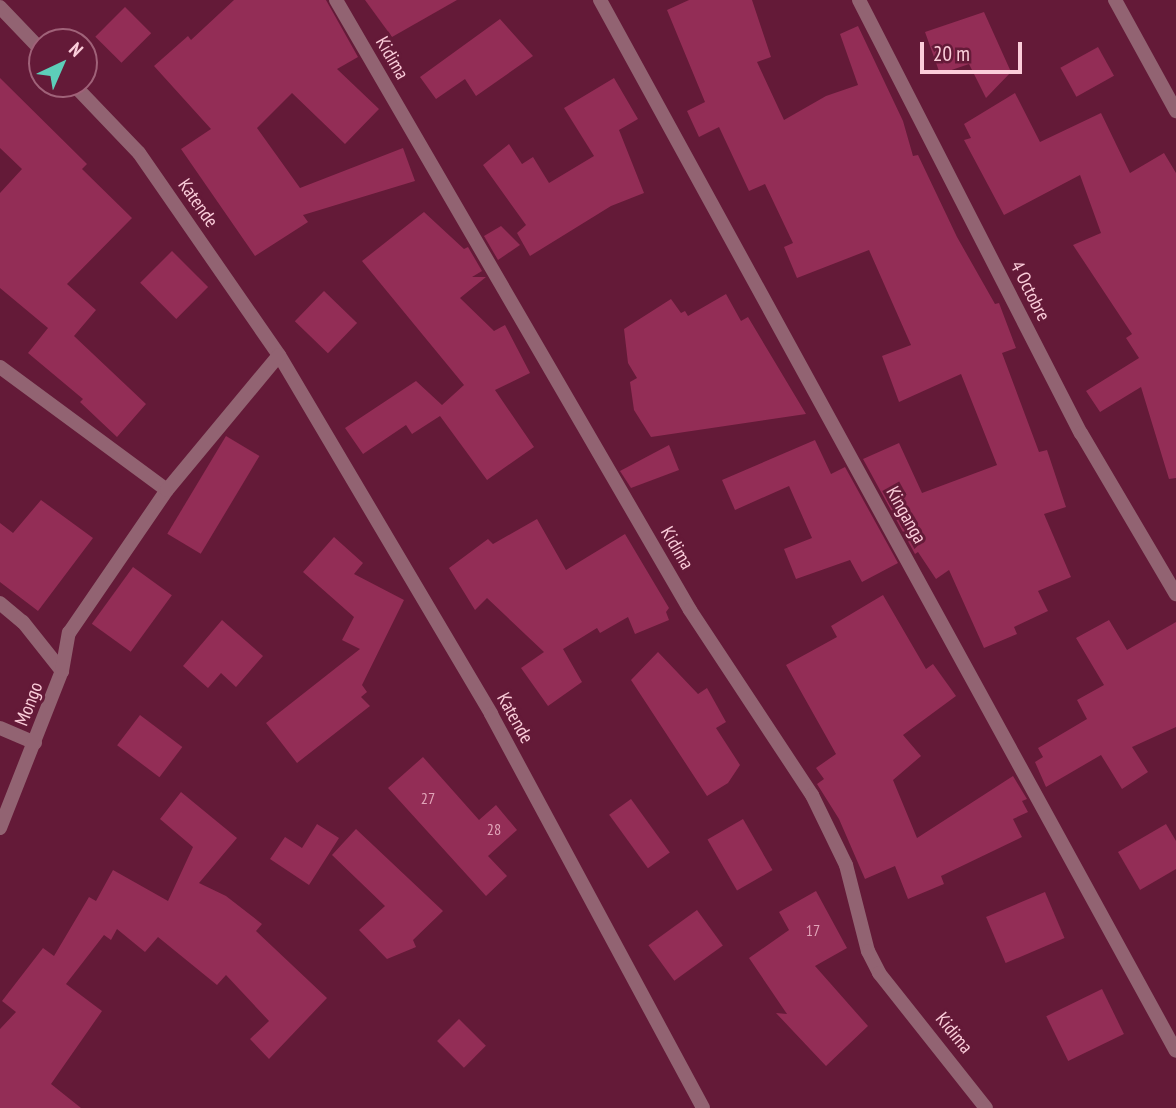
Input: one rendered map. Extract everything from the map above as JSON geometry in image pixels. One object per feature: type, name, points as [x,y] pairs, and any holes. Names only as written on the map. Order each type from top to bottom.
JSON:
[{"type":"street","name":"Kidima","points":[[336,0],[690,610],[812,795],[846,865],[868,951],[879,973],[986,1108]]},
{"type":"street","name":"Kinganga","points":[[600,0],[1176,1051]]},
{"type":"street","name":"4 Octobre","points":[[859,0],[1081,433],[1176,594]]},
{"type":"street","points":[[1115,0],[1176,111]]},
{"type":"street","points":[[0,7],[28,36]]},
{"type":"street","name":"Katende","points":[[86,98],[139,153],[279,355],[491,714],[703,1108]]},
{"type":"street","points":[[62,671],[69,634],[167,490],[279,355]]},
{"type":"street","points":[[0,367],[167,490]]},
{"type":"street","points":[[0,603],[23,622],[62,671]]},
{"type":"street","name":"Mongo","points":[[0,828],[62,671]]},
{"type":"street","points":[[0,728],[35,743]]},
{"type":"building","points":[[234,0],[326,0],[358,57],[337,69],[379,109],[345,144],[292,93],[257,128],[300,188],[403,148],[415,181],[303,215],[308,222],[255,256],[181,149],[211,129],[154,66],[188,36],[191,40]]},
{"type":"building","points":[[365,0],[457,0],[392,37]]},
{"type":"building","points":[[689,0],[752,0],[771,57],[757,62],[784,120],[826,96],[858,85],[840,34],[858,26],[903,121],[913,156],[918,155],[957,237],[995,304],[999,303],[1016,348],[1002,353],[1039,452],[1047,450],[1066,507],[1044,514],[1071,577],[1038,591],[1048,611],[1014,627],[1017,634],[984,648],[949,570],[936,579],[918,552],[915,554],[863,459],[899,443],[922,493],[997,465],[961,374],[899,402],[882,356],[911,345],[869,250],[797,278],[784,247],[793,243],[765,184],[749,191],[719,127],[699,137],[687,111],[705,102],[667,10]]},
{"type":"building","points":[[125,7],[151,33],[121,63],[98,39],[98,34]]},
{"type":"building","points":[[984,12],[1011,72],[986,98],[969,64],[940,74],[925,32]]},
{"type":"building","points":[[500,19],[533,56],[476,96],[465,79],[436,99],[420,77]]},
{"type":"building","points":[[1098,47],[1114,76],[1076,97],[1060,68]]},
{"type":"building","points":[[0,78],[87,164],[82,169],[132,218],[67,284],[96,310],[74,336],[146,404],[117,437],[80,402],[83,399],[28,353],[48,328],[0,288],[0,193],[22,169],[0,148]]},
{"type":"building","points":[[614,78],[638,119],[619,130],[644,193],[611,206],[530,256],[517,233],[526,225],[483,165],[509,144],[522,164],[533,157],[549,183],[594,156],[564,108]]},
{"type":"building","points":[[1015,93],[1040,142],[1101,113],[1130,173],[1164,153],[1176,173],[1176,478],[1169,479],[1141,387],[1100,412],[1086,391],[1139,358],[1126,338],[1132,334],[1073,245],[1101,233],[1080,175],[1004,215],[964,140],[971,138],[964,124]]},
{"type":"building","points":[[424,212],[464,249],[468,247],[482,271],[472,277],[486,277],[460,298],[494,331],[505,325],[530,373],[495,390],[534,447],[487,480],[440,416],[412,434],[406,425],[363,454],[345,428],[416,381],[442,405],[464,385],[362,261]]},
{"type":"building","points":[[501,226],[520,245],[498,260],[484,236]]},
{"type":"building","points":[[172,251],[208,287],[176,319],[140,283]]},
{"type":"building","points":[[324,291],[357,323],[328,353],[295,321]]},
{"type":"building","points":[[726,294],[741,321],[748,317],[806,414],[651,437],[634,410],[630,382],[637,378],[628,363],[624,329],[671,299],[681,313],[685,311],[688,316]]},
{"type":"building","points":[[226,436],[259,456],[201,554],[167,534]]},
{"type":"building","points":[[815,440],[831,474],[845,467],[898,563],[862,582],[850,560],[796,579],[784,549],[812,538],[789,486],[735,510],[722,480]]},
{"type":"building","points":[[669,445],[679,470],[631,488],[620,471]]},
{"type":"building","points":[[41,500],[93,538],[38,611],[0,582],[0,523],[13,533]]},
{"type":"building","points":[[537,519],[566,570],[625,534],[669,608],[666,612],[669,620],[635,634],[628,617],[600,633],[597,628],[563,649],[582,682],[548,706],[521,668],[544,652],[487,598],[475,610],[449,568],[488,539],[493,544]]},
{"type":"building","points":[[334,537],[363,563],[354,574],[404,600],[362,685],[367,692],[361,697],[370,706],[297,763],[266,723],[360,649],[342,640],[354,617],[303,572]]},
{"type":"building","points":[[133,567],[172,595],[131,652],[92,624]]},
{"type":"building","points":[[883,595],[926,669],[933,664],[956,696],[903,735],[921,756],[893,780],[917,838],[1013,776],[1027,799],[1022,801],[1028,812],[1013,819],[1022,837],[941,876],[944,884],[908,899],[895,866],[865,879],[839,819],[817,784],[824,779],[816,768],[836,754],[786,665],[837,637],[831,626]]},
{"type":"building","points":[[222,620],[263,656],[236,687],[221,673],[208,688],[183,666]]},
{"type":"building","points":[[1109,620],[1127,650],[1176,622],[1176,727],[1132,747],[1148,772],[1122,789],[1101,755],[1046,787],[1035,762],[1043,757],[1038,748],[1087,719],[1077,700],[1104,685],[1076,638]]},
{"type":"building","points":[[658,652],[698,694],[707,688],[726,722],[716,728],[740,765],[728,783],[707,796],[631,680]]},
{"type":"building","points":[[140,715],[182,747],[159,777],[117,745]]},
{"type":"building","points":[[423,757],[479,820],[496,805],[517,830],[488,856],[507,876],[486,896],[388,788]]},
{"type":"building","points":[[181,792],[237,838],[199,883],[226,896],[262,924],[256,931],[327,998],[269,1059],[250,1039],[269,1021],[226,975],[217,985],[158,937],[145,952],[117,929],[111,940],[104,935],[66,984],[102,1011],[51,1084],[81,1108],[0,1108],[0,1029],[16,1012],[2,1001],[43,948],[54,956],[89,897],[96,901],[113,870],[168,901],[193,847],[160,819]]},
{"type":"building","points":[[631,799],[670,852],[648,868],[609,815]]},
{"type":"building","points":[[743,819],[772,870],[737,891],[707,839]]},
{"type":"building","points":[[317,824],[339,838],[309,885],[270,859],[285,837],[302,848]]},
{"type":"building","points":[[1166,824],[1176,841],[1176,869],[1140,890],[1118,852]]},
{"type":"building","points":[[356,829],[443,911],[413,940],[416,947],[387,959],[359,930],[385,906],[332,855]]},
{"type":"building","points":[[816,891],[847,948],[815,966],[868,1026],[826,1066],[776,1013],[787,1014],[749,958],[789,930],[779,912]]},
{"type":"building","points":[[1045,892],[1065,938],[1006,963],[986,917]]},
{"type":"building","points":[[697,910],[723,946],[674,981],[648,945]]},
{"type":"building","points":[[1102,989],[1124,1034],[1068,1061],[1046,1016]]},
{"type":"building","points":[[459,1019],[486,1046],[464,1068],[437,1041]]}]
